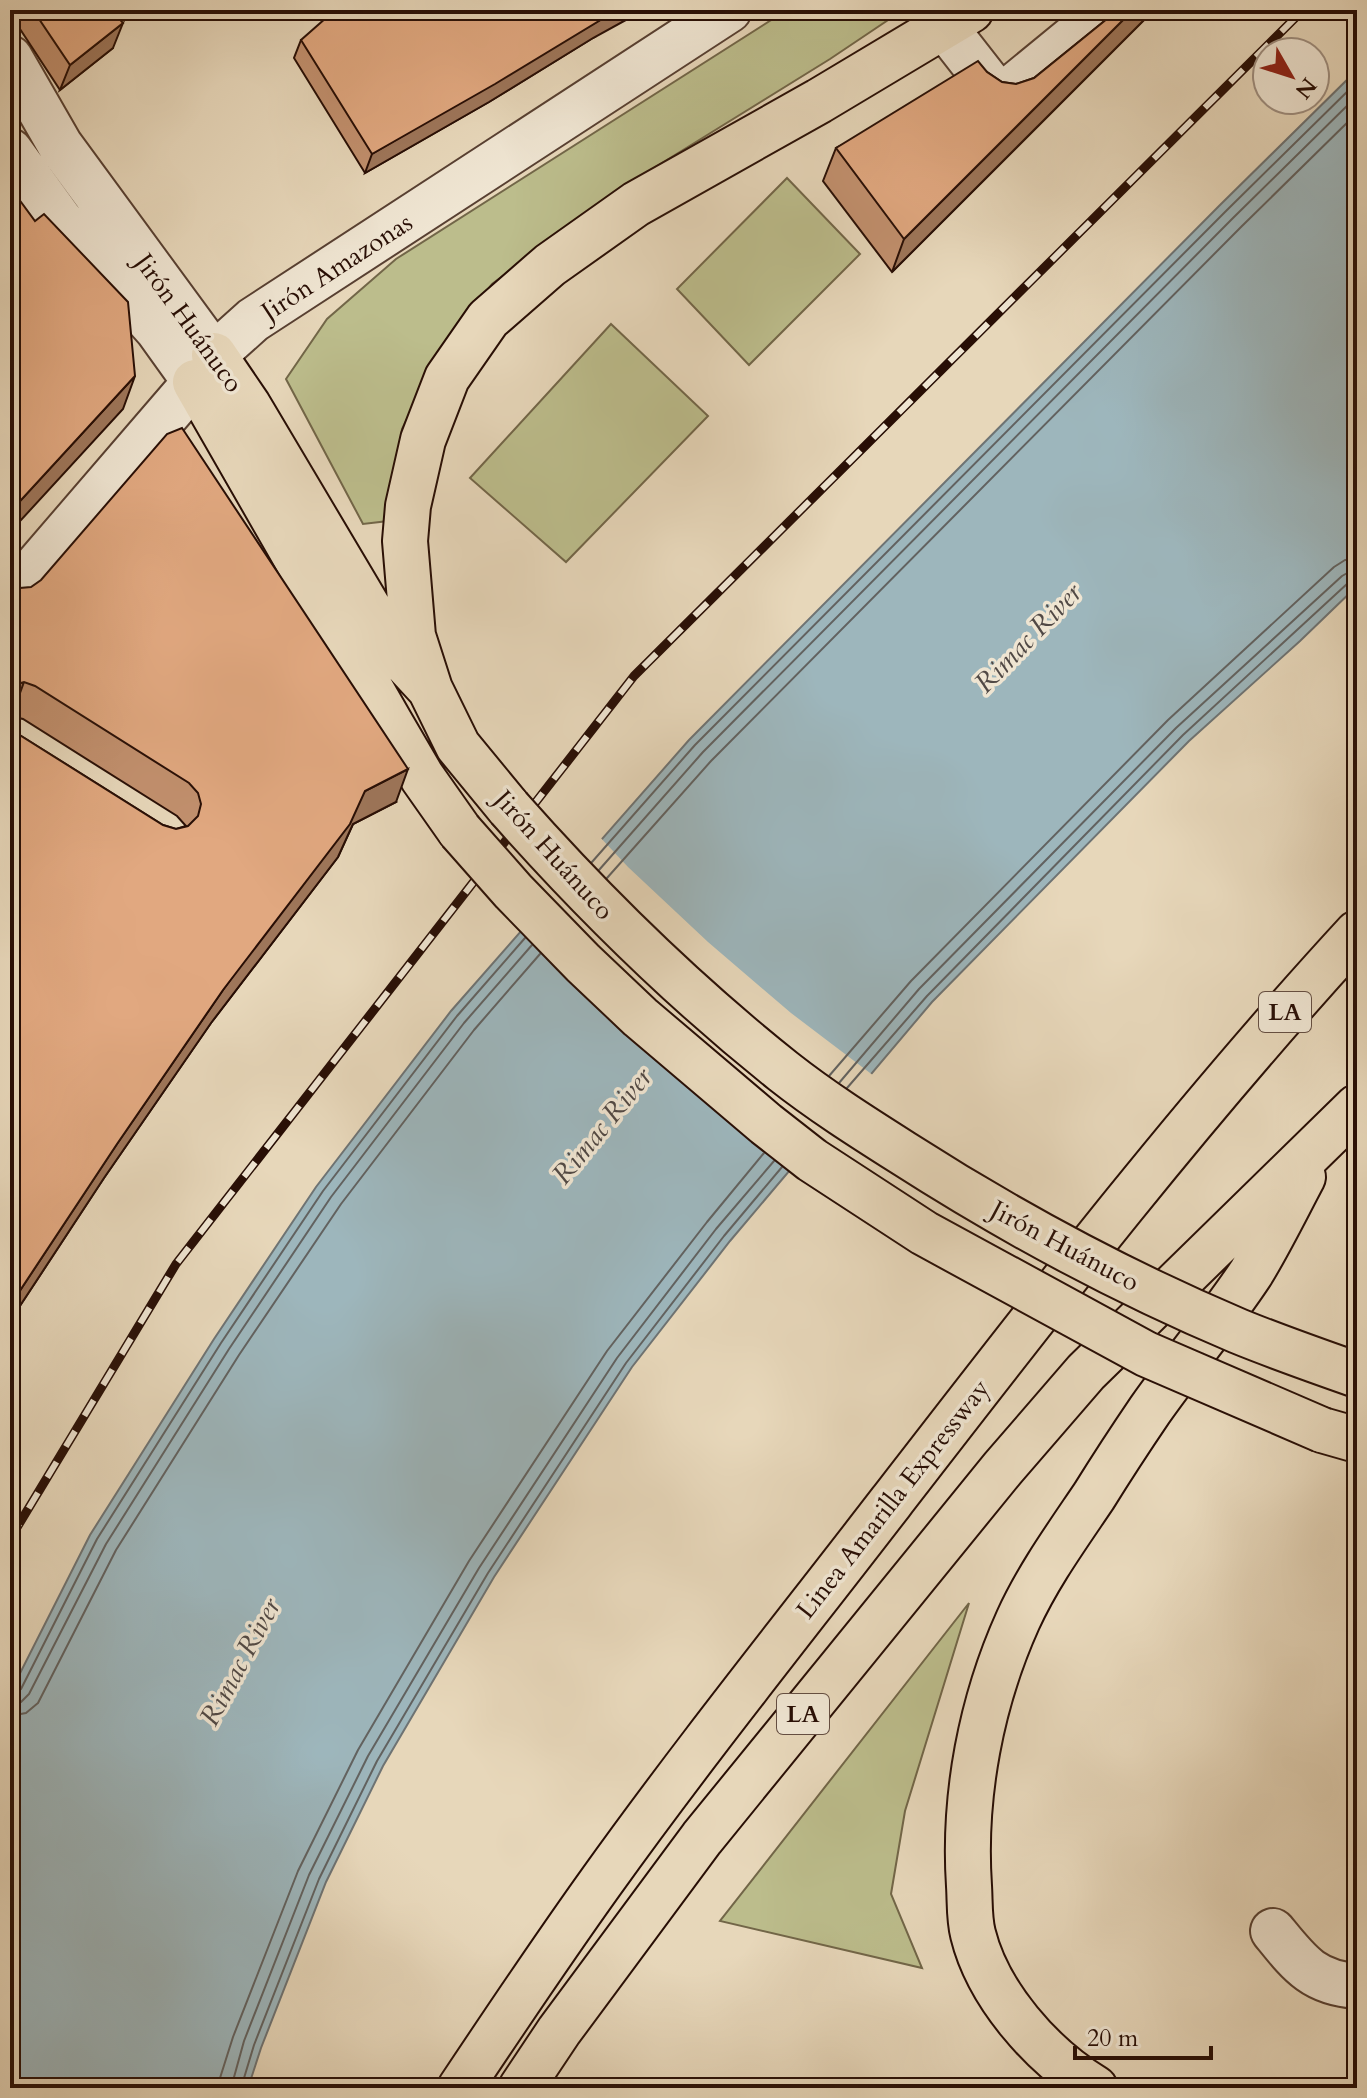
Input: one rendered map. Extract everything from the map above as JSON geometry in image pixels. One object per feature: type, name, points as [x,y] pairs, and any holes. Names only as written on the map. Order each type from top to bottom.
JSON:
[{"type":"main road","points":[[430,689],[413,636],[405,541],[408,506],[423,440],[447,378],[488,319],[550,265],[636,204],[958,18]]},
{"type":"main road","name":"Jirón Huánuco","points":[[204,368],[248,405],[393,649],[430,689],[458,746],[545,849],[624,931],[741,1036],[840,1112],[958,1189],[1071,1252],[1239,1331],[1357,1375]]},
{"type":"main road","name":"Jirón Huánuco","points":[[204,368],[391,724],[422,777],[460,831],[513,891],[640,1017],[812,1160],[924,1233],[1133,1347],[1340,1435]]},
{"type":"main road","name":"Linea Amarilla Expressway","points":[[460,2088],[610,1869],[981,1385],[1215,1093],[1281,1015],[1357,933]]},
{"type":"main road","points":[[1095,2088],[1052,2055],[1028,2031],[985,1969],[973,1933],[966,1847],[975,1765],[984,1723],[1014,1630],[1036,1586],[1149,1411],[1251,1273],[1342,1121]]},
{"type":"main road","name":"LA","points":[[521,2088],[559,2031],[702,1838],[1003,1468],[1086,1372],[1342,1121]]},
{"type":"street","name":"Jirón Amazonas","points":[[10,597],[204,368],[253,320],[729,10]]},
{"type":"street","points":[[958,18],[994,90],[1000,93],[1007,92],[1107,10]]},
{"type":"street","name":"Jirón Huánuco","points":[[10,58],[60,145],[204,368]]},
{"type":"street","name":"Jirón Huánuco","points":[[10,151],[60,220],[157,329],[204,368]]},
{"type":"street","points":[[1273,1931],[1299,1964],[1334,1983],[1357,1986]]},
{"type":"green space","points":[[787,10],[903,10],[620,189],[492,284],[440,353],[402,429],[388,521],[363,524],[286,379],[327,319],[396,259]]},
{"type":"green space","points":[[787,178],[860,254],[749,365],[677,289]]},
{"type":"green space","points":[[611,324],[708,416],[566,562],[470,478]]},
{"type":"green space","points":[[969,1603],[905,1811],[891,1894],[922,1968],[720,1921]]},
{"type":"water","name":"Rimac River","points":[[1357,70],[1357,586],[1189,741],[932,1002],[730,1241],[632,1367],[494,1577],[383,1766],[326,1882],[248,2088],[10,2088],[10,1693],[90,1535],[214,1339],[316,1187],[451,1011],[689,740],[1310,116],[1331,116],[1331,96]]},
{"type":"pier","points":[[599,836],[708,942],[791,1013],[874,1076],[793,1172],[715,1110],[631,1036],[521,924]]},
{"type":"building","points":[[33,10],[112,10],[123,23],[70,65]]},
{"type":"building","points":[[335,10],[617,10],[372,154],[301,40]]},
{"type":"building","points":[[1118,10],[1133,10],[904,239],[836,148],[978,61],[1002,82],[1016,84],[1034,78]]},
{"type":"building","points":[[10,187],[35,221],[44,214],[128,302],[135,376],[10,512]]},
{"type":"building","points":[[182,428],[408,769],[365,791],[350,824],[223,990],[19,1292],[10,1286],[10,729],[163,825],[176,829],[188,826],[198,816],[201,804],[198,793],[189,783],[35,686],[24,682],[10,686],[10,603],[20,588],[31,587],[41,580],[167,434]]},
{"type":"railway","points":[[10,1539],[176,1264],[634,676],[1303,10]]}]
